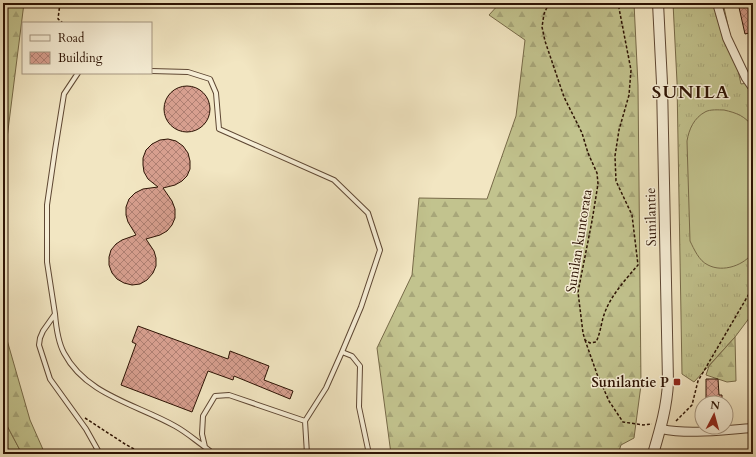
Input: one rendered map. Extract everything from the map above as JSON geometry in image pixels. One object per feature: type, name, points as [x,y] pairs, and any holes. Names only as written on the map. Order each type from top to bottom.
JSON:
[{"type":"street","name":"Sunilantie","points":[[653,454],[666,406],[668,382],[662,83],[658,3]]},
{"type":"street","points":[[717,3],[727,38],[746,78],[753,88]]},
{"type":"street","points":[[661,426],[679,431],[753,428]]},
{"type":"lane","points":[[152,71],[188,72],[210,79],[216,93],[219,129],[334,180],[368,213],[380,250],[361,307],[342,352],[326,388],[305,421],[307,454]]},
{"type":"lane","points":[[77,74],[64,94],[54,150],[47,205],[47,262],[57,328],[63,352],[74,369],[92,385],[117,399],[175,426],[214,454]]},
{"type":"lane","points":[[55,314],[43,331],[39,345],[50,379],[86,429],[100,454]]},
{"type":"lane","points":[[342,352],[352,356],[360,366],[359,407],[369,454]]},
{"type":"lane","points":[[205,447],[202,434],[203,416],[215,396],[229,395],[305,421]]},
{"type":"path","points":[[60,3],[58,19],[62,22]]},
{"type":"path","name":"Sunilan kuntorata","points":[[549,3],[544,14],[542,27],[545,41],[564,96],[582,133],[588,153],[597,173],[598,184],[578,292],[583,333],[597,374],[609,401],[623,422],[661,426]]},
{"type":"path","points":[[585,340],[590,343],[596,342],[605,312],[614,294],[638,265],[632,215],[616,181],[615,156],[628,95],[631,70],[618,3]]},
{"type":"path","points":[[676,421],[692,405],[698,381],[753,287]]},
{"type":"path","points":[[72,410],[143,454]]},
{"type":"green space","points":[[3,3],[24,3],[3,170]]},
{"type":"green space","points":[[500,3],[634,3],[638,85],[641,385],[634,438],[621,445],[618,454],[391,454],[377,348],[412,275],[419,198],[487,199],[516,116],[525,40],[489,15]]},
{"type":"green space","points":[[673,3],[723,3],[741,84],[753,82],[753,313],[735,337],[694,382],[682,374],[677,82]]},
{"type":"green space","points":[[709,110],[724,110],[733,112],[747,120],[753,127],[753,252],[745,261],[739,264],[727,268],[720,268],[708,265],[702,261],[690,241],[687,141],[693,124],[701,114]]},
{"type":"green space","points":[[3,326],[30,420],[45,454],[22,454],[3,418]]},
{"type":"green space","points":[[735,337],[736,381],[727,382],[706,375],[709,366]]},
{"type":"green space","points":[[3,418],[22,454],[3,454]]},
{"type":"building","points":[[738,3],[751,3],[753,12],[753,32],[745,34]]},
{"type":"building","points":[[187,86],[200,90],[206,96],[210,109],[206,122],[200,128],[187,132],[174,128],[168,122],[164,109],[168,96],[174,90]]},
{"type":"building","points":[[168,139],[176,141],[183,146],[188,153],[190,169],[187,176],[182,181],[175,185],[163,188],[172,201],[175,209],[175,218],[167,231],[160,235],[146,239],[154,251],[156,258],[156,266],[153,273],[147,280],[140,284],[132,285],[124,283],[117,279],[112,273],[109,265],[111,250],[122,240],[136,235],[128,222],[126,207],[129,199],[135,193],[143,189],[158,187],[148,179],[144,172],[143,158],[146,150],[152,144],[160,140]]},
{"type":"building","points":[[138,326],[228,359],[230,351],[269,366],[264,380],[293,391],[290,399],[234,376],[233,380],[208,371],[192,412],[121,385],[136,344],[132,342]]},
{"type":"building","points":[[706,379],[718,379],[719,395],[706,395]]},
{"type":"place","name":"Sunilantie P","points":[[677,382]]},
{"type":"district","name":"SUNILA","points":[[691,92]]}]
